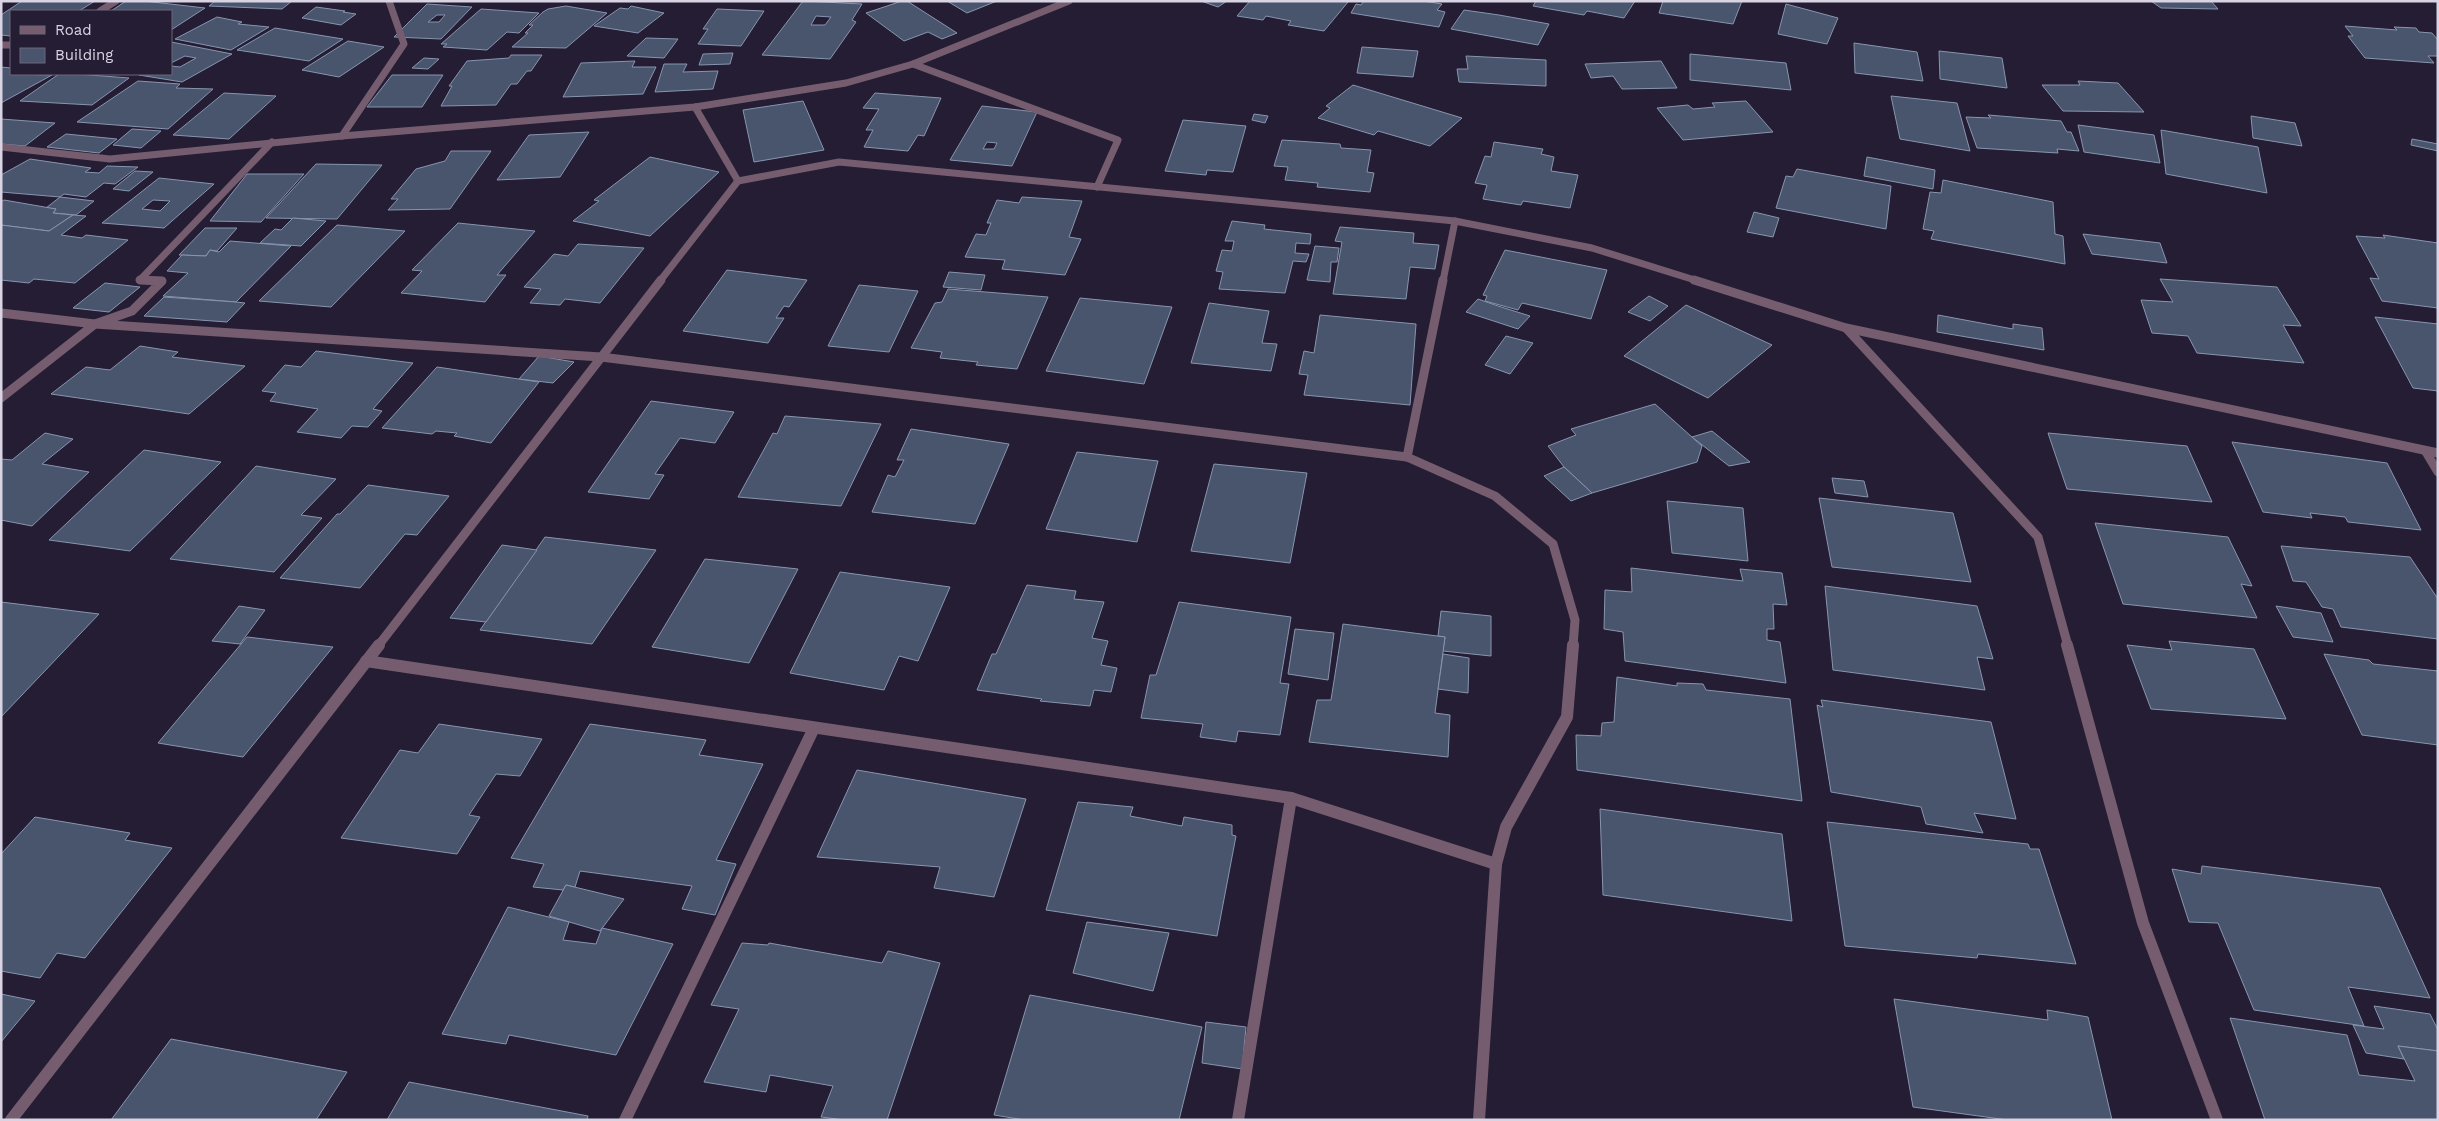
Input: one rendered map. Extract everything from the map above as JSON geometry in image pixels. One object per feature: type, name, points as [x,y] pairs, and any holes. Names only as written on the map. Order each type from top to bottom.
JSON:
[{"type":"street","points":[[102,10],[116,1]]},
{"type":"street","points":[[342,136],[404,44],[389,1]]},
{"type":"street","points":[[1,147],[110,158],[272,142],[695,107],[846,83],[913,64],[1069,1]]},
{"type":"street","points":[[913,64],[1118,140],[1097,187]]},
{"type":"street","points":[[695,107],[738,181]]},
{"type":"street","points":[[1,398],[95,324],[132,311],[162,281],[140,280],[272,142]]},
{"type":"street","points":[[11,1120],[738,181],[839,162],[1455,221],[1592,248],[1846,328],[2426,452],[2438,453]]},
{"type":"street","points":[[1407,457],[1455,221]]},
{"type":"street","points":[[1,313],[95,324],[601,357],[1407,457],[1495,496],[1553,544],[1575,620],[1567,717],[1506,827],[1496,864],[1479,1120]]},
{"type":"street","points":[[1846,328],[2038,537],[2143,923],[2217,1120]]},
{"type":"street","points":[[2426,452],[2438,472]]},
{"type":"street","points":[[366,662],[1291,798],[1496,864]]},
{"type":"street","points":[[625,1120],[814,728]]},
{"type":"street","points":[[1238,1120],[1291,798]]},
{"type":"building","points":[[22,1],[95,1],[81,10],[10,10],[10,36],[1,35],[1,15]]},
{"type":"building","points":[[126,1],[144,1],[205,8],[172,29],[172,10],[112,10]]},
{"type":"building","points":[[215,1],[292,1],[282,9],[209,6]]},
{"type":"building","points":[[803,1],[862,4],[852,20],[856,22],[830,59],[762,55]],"holes":[[[816,16],[831,17],[825,25],[811,25]]]},
{"type":"building","points":[[907,1],[957,33],[942,39],[928,32],[904,41],[866,13]]},
{"type":"building","points":[[947,1],[997,1],[967,13]]},
{"type":"building","points":[[1201,1],[1227,1],[1218,7]]},
{"type":"building","points":[[1250,1],[1348,2],[1324,31],[1288,25],[1291,21],[1266,16],[1263,20],[1237,16]]},
{"type":"building","points":[[1364,1],[1423,1],[1442,4],[1437,10],[1445,12],[1439,27],[1351,13],[1356,4],[1361,5]]},
{"type":"building","points":[[1536,1],[1635,1],[1624,18],[1587,11],[1584,15],[1533,6]]},
{"type":"building","points":[[1663,1],[1742,1],[1733,24],[1659,13]]},
{"type":"building","points":[[2151,1],[2211,1],[2218,9],[2161,8]]},
{"type":"building","points":[[427,4],[472,7],[441,39],[394,37]],"holes":[[[437,15],[445,15],[439,22],[428,22]]]},
{"type":"building","points":[[1786,4],[1838,18],[1827,44],[1778,34]]},
{"type":"building","points":[[566,6],[607,13],[566,48],[512,47],[528,33],[525,33],[533,25],[529,25],[543,12],[548,9]]},
{"type":"building","points":[[631,6],[664,13],[638,33],[594,26],[620,8],[628,9]]},
{"type":"building","points":[[316,7],[356,14],[341,25],[302,18]]},
{"type":"building","points":[[481,9],[539,13],[519,33],[507,32],[487,50],[443,47],[447,44],[441,44]]},
{"type":"building","points":[[717,9],[764,11],[741,46],[698,44],[708,29],[703,29]]},
{"type":"building","points":[[1464,10],[1549,24],[1538,45],[1451,29]]},
{"type":"building","points":[[217,17],[242,22],[238,24],[269,27],[231,50],[175,39]]},
{"type":"building","points":[[2345,26],[2397,30],[2394,27],[2416,28],[2419,32],[2432,33],[2438,40],[2438,56],[2428,56],[2434,63],[2365,58],[2348,36],[2353,36]]},
{"type":"building","points":[[275,28],[343,39],[309,61],[237,50]]},
{"type":"building","points":[[646,38],[678,39],[664,58],[627,56]]},
{"type":"building","points":[[348,41],[384,47],[339,77],[302,70]]},
{"type":"building","points":[[172,42],[232,54],[182,82],[139,75],[172,75],[172,66],[180,67],[196,58],[185,56],[172,62]]},
{"type":"building","points":[[1854,43],[1917,52],[1923,81],[1855,73]]},
{"type":"building","points":[[1362,47],[1418,51],[1413,77],[1357,73]]},
{"type":"building","points":[[1939,51],[2002,58],[2007,88],[1940,79]]},
{"type":"building","points":[[733,53],[730,64],[699,65],[703,54]]},
{"type":"building","points":[[1690,54],[1786,63],[1791,90],[1690,80]]},
{"type":"building","points":[[511,55],[542,55],[531,71],[527,71],[517,84],[511,84],[496,105],[441,106],[452,86],[449,86],[467,61],[509,58]]},
{"type":"building","points":[[1466,56],[1546,60],[1546,86],[1459,82],[1457,69],[1468,69]]},
{"type":"building","points":[[424,58],[439,59],[428,69],[412,68]]},
{"type":"building","points":[[635,61],[632,67],[656,67],[643,94],[563,97],[581,63]]},
{"type":"building","points":[[1661,61],[1677,88],[1622,89],[1613,76],[1591,78],[1585,64]]},
{"type":"building","points":[[664,64],[687,64],[683,72],[718,71],[713,89],[655,92]]},
{"type":"building","points":[[1,67],[10,68],[10,75],[52,75],[1,103]]},
{"type":"building","points":[[58,75],[129,78],[92,105],[20,101]]},
{"type":"building","points":[[392,75],[443,75],[422,107],[367,107]]},
{"type":"building","points":[[138,81],[180,84],[176,88],[213,89],[168,129],[77,122]]},
{"type":"building","points":[[2078,81],[2118,83],[2144,112],[2063,111],[2042,85],[2080,85]]},
{"type":"building","points":[[1353,85],[1462,118],[1430,146],[1378,131],[1374,135],[1318,118],[1330,108],[1326,106]]},
{"type":"building","points":[[224,93],[276,96],[229,139],[173,135]]},
{"type":"building","points":[[875,93],[941,98],[924,136],[918,135],[908,151],[864,147],[873,130],[866,130],[879,109],[863,108]]},
{"type":"building","points":[[1891,96],[1957,103],[1970,151],[1900,139]]},
{"type":"building","points":[[803,101],[824,150],[754,162],[743,110]]},
{"type":"building","points":[[1746,101],[1773,132],[1683,140],[1657,108],[1688,105],[1693,109],[1715,107],[1712,103]]},
{"type":"building","points":[[982,106],[1037,112],[1012,166],[950,160]],"holes":[[[987,142],[997,143],[994,149],[983,149]]]},
{"type":"building","points":[[1254,114],[1268,116],[1265,123],[1252,120]]},
{"type":"building","points":[[1988,115],[2061,121],[2067,132],[2071,132],[2079,151],[2057,149],[2058,153],[1977,148],[1966,117],[1991,118]]},
{"type":"building","points":[[2251,116],[2295,123],[2302,146],[2253,138]]},
{"type":"building","points":[[1,119],[55,123],[25,146],[1,144]]},
{"type":"building","points":[[1183,120],[1246,126],[1233,172],[1207,170],[1206,175],[1165,171]]},
{"type":"building","points":[[2078,125],[2154,135],[2160,163],[2084,152]]},
{"type":"building","points":[[132,129],[161,131],[141,148],[113,145]]},
{"type":"building","points":[[2161,130],[2258,147],[2267,193],[2166,174]]},
{"type":"building","points":[[589,132],[560,177],[497,180],[529,135]]},
{"type":"building","points":[[66,134],[117,139],[99,153],[47,147]]},
{"type":"building","points":[[2412,139],[2438,144],[2438,151],[2411,145]]},
{"type":"building","points":[[1282,140],[1340,144],[1341,148],[1371,150],[1367,172],[1374,173],[1370,192],[1317,187],[1318,183],[1285,180],[1288,167],[1274,166]]},
{"type":"building","points":[[1494,142],[1543,149],[1541,154],[1554,157],[1551,171],[1578,175],[1570,208],[1523,201],[1521,205],[1483,199],[1487,185],[1475,183],[1485,156],[1491,157]]},
{"type":"building","points":[[451,151],[491,151],[450,209],[388,210],[398,199],[391,199],[416,169],[445,161]]},
{"type":"building","points":[[650,157],[719,172],[650,236],[573,221],[599,201],[594,200]]},
{"type":"building","points":[[1867,157],[1935,170],[1933,189],[1864,176]]},
{"type":"building","points":[[30,159],[91,168],[85,172],[99,173],[107,166],[138,167],[115,184],[104,183],[86,197],[64,194],[60,197],[1,192],[1,175]]},
{"type":"building","points":[[316,164],[382,165],[337,219],[266,218]]},
{"type":"building","points":[[1797,169],[1891,186],[1886,229],[1776,208],[1786,176],[1793,177]]},
{"type":"building","points":[[135,171],[153,172],[129,191],[113,189]]},
{"type":"building","points":[[247,174],[304,174],[261,222],[210,221]]},
{"type":"building","points":[[159,178],[214,184],[164,228],[102,223]],"holes":[[[153,200],[170,201],[160,211],[142,209]]]},
{"type":"building","points":[[1943,180],[2053,202],[2055,234],[2063,236],[2065,264],[1931,239],[1934,231],[1923,229],[1930,192],[1941,193]]},
{"type":"building","points":[[60,197],[94,201],[76,215],[53,213],[56,209],[46,208]]},
{"type":"building","points":[[1022,197],[1082,201],[1069,237],[1081,239],[1065,275],[1002,269],[1005,260],[965,257],[976,234],[986,235],[991,223],[987,223],[997,200],[1019,203]]},
{"type":"building","points":[[4,200],[56,209],[53,213],[73,215],[49,231],[1,225],[1,202]]},
{"type":"building","points":[[1754,212],[1779,218],[1773,237],[1747,232]]},
{"type":"building","points":[[73,215],[86,216],[61,235],[82,238],[86,235],[128,240],[75,283],[34,279],[29,283],[1,280],[1,225],[49,231]]},
{"type":"building","points":[[293,218],[326,221],[301,246],[260,243],[275,229],[281,230]]},
{"type":"building","points":[[1232,221],[1265,225],[1264,229],[1311,234],[1310,244],[1296,243],[1295,253],[1309,254],[1306,262],[1293,261],[1285,293],[1219,289],[1223,272],[1216,271],[1222,250],[1232,251],[1234,241],[1225,241]]},
{"type":"building","points":[[458,223],[535,231],[497,275],[506,275],[485,302],[401,293],[422,271],[412,270]]},
{"type":"building","points":[[337,225],[405,231],[331,307],[259,301]]},
{"type":"building","points":[[1340,227],[1414,233],[1413,243],[1439,245],[1435,269],[1410,267],[1406,299],[1333,294],[1342,242],[1335,241]]},
{"type":"building","points":[[205,228],[237,228],[217,251],[210,250],[206,256],[179,255]]},
{"type":"building","points":[[2083,234],[2160,243],[2167,263],[2092,254]]},
{"type":"building","points":[[2383,235],[2438,243],[2438,308],[2382,301],[2370,278],[2379,279],[2356,236],[2385,238]]},
{"type":"building","points":[[230,241],[291,246],[236,302],[163,296],[188,273],[167,271],[182,255],[206,256],[210,250],[219,252]]},
{"type":"building","points":[[578,244],[644,248],[600,303],[565,299],[560,305],[530,303],[541,289],[524,287],[554,254],[568,256]]},
{"type":"building","points":[[1315,246],[1339,248],[1337,262],[1331,262],[1330,282],[1307,280]]},
{"type":"building","points":[[1505,250],[1607,270],[1591,319],[1522,303],[1518,310],[1485,301],[1487,296],[1483,295]]},
{"type":"building","points":[[727,270],[807,280],[789,307],[784,306],[776,318],[784,318],[768,343],[683,331]]},
{"type":"building","points":[[949,272],[985,275],[981,290],[943,287]]},
{"type":"building","points":[[2160,279],[2277,287],[2301,326],[2283,325],[2304,363],[2197,353],[2188,336],[2152,333],[2141,300],[2173,302]]},
{"type":"building","points":[[105,283],[140,287],[109,312],[73,308]]},
{"type":"building","points":[[859,285],[918,291],[889,352],[828,346]]},
{"type":"building","points":[[948,289],[1048,297],[1017,369],[976,365],[978,362],[940,358],[942,352],[911,348],[935,303],[942,302]]},
{"type":"building","points":[[1649,296],[1668,306],[1650,321],[1628,312]]},
{"type":"building","points":[[164,297],[245,303],[227,322],[144,316]]},
{"type":"building","points":[[1080,298],[1172,307],[1144,384],[1046,371]]},
{"type":"building","points":[[1478,299],[1530,316],[1518,329],[1466,312]]},
{"type":"building","points":[[1209,303],[1269,311],[1262,343],[1277,344],[1271,371],[1191,363]]},
{"type":"building","points":[[1686,305],[1772,345],[1708,398],[1624,356]]},
{"type":"building","points":[[1320,315],[1416,324],[1410,405],[1304,395],[1308,375],[1299,374],[1304,351],[1314,353]]},
{"type":"building","points":[[1938,315],[2013,329],[2013,324],[2042,328],[2044,350],[1937,332]]},
{"type":"building","points":[[2375,317],[2438,324],[2438,391],[2413,388]]},
{"type":"building","points":[[1506,336],[1533,343],[1510,374],[1485,365]]},
{"type":"building","points":[[140,346],[178,352],[172,357],[245,366],[189,414],[51,394],[86,367],[110,370]]},
{"type":"building","points":[[316,351],[413,363],[373,409],[382,411],[368,427],[352,426],[341,438],[297,432],[318,409],[270,401],[276,393],[262,391],[285,365],[301,367]]},
{"type":"building","points":[[539,356],[574,362],[553,383],[519,379]]},
{"type":"building","points":[[437,367],[539,382],[491,443],[454,436],[457,433],[436,431],[432,434],[382,428]]},
{"type":"building","points":[[651,401],[734,412],[715,443],[680,438],[655,474],[664,475],[649,499],[588,492]]},
{"type":"building","points":[[1655,404],[1702,446],[1697,462],[1592,493],[1564,467],[1548,446],[1576,435],[1571,429]]},
{"type":"building","points":[[785,416],[881,424],[841,506],[738,497],[773,433],[777,434]]},
{"type":"building","points":[[911,429],[1009,444],[975,524],[872,512],[888,475],[895,477],[904,460],[897,460]]},
{"type":"building","points":[[1712,431],[1750,462],[1729,466],[1692,437]]},
{"type":"building","points":[[45,433],[73,439],[42,464],[89,472],[32,526],[1,520],[1,459],[12,460]]},
{"type":"building","points":[[2048,433],[2187,446],[2212,502],[2067,489]]},
{"type":"building","points":[[2232,442],[2387,463],[2421,530],[2348,522],[2345,517],[2310,513],[2312,518],[2263,512]]},
{"type":"building","points":[[144,450],[221,462],[130,551],[49,540]]},
{"type":"building","points":[[1077,452],[1158,461],[1137,542],[1046,529]]},
{"type":"building","points":[[1214,464],[1307,473],[1290,563],[1191,551]]},
{"type":"building","points":[[256,466],[336,479],[301,515],[322,518],[274,572],[170,559]]},
{"type":"building","points":[[1564,467],[1592,493],[1571,501],[1544,476]]},
{"type":"building","points":[[1832,478],[1864,481],[1868,497],[1835,493]]},
{"type":"building","points":[[368,485],[449,496],[417,535],[405,534],[360,588],[280,578],[337,514],[340,514]]},
{"type":"building","points":[[1819,498],[1953,513],[1971,582],[1832,567]]},
{"type":"building","points":[[1667,501],[1743,508],[1748,561],[1672,553]]},
{"type":"building","points":[[2095,523],[2228,537],[2252,586],[2241,584],[2257,618],[2123,604]]},
{"type":"building","points":[[545,537],[656,550],[592,644],[480,630]]},
{"type":"building","points":[[502,545],[537,550],[486,622],[450,618]]},
{"type":"building","points":[[2281,546],[2410,557],[2438,599],[2438,639],[2341,627],[2333,609],[2322,607],[2306,582],[2293,581]]},
{"type":"building","points":[[705,559],[798,569],[749,663],[652,647]]},
{"type":"building","points":[[1631,568],[1743,581],[1740,569],[1782,573],[1787,605],[1773,604],[1774,629],[1767,629],[1767,640],[1780,642],[1786,683],[1625,661],[1623,632],[1604,629],[1605,590],[1632,592]]},
{"type":"building","points":[[840,572],[950,587],[918,661],[899,656],[884,690],[790,673]]},
{"type":"building","points":[[1027,585],[1076,591],[1074,599],[1104,602],[1092,638],[1108,641],[1101,665],[1117,668],[1111,692],[1094,690],[1090,706],[1040,701],[1042,699],[977,690],[992,654],[996,654]]},
{"type":"building","points":[[1825,586],[1977,606],[1993,659],[1977,657],[1985,690],[1833,670]]},
{"type":"building","points":[[1,602],[99,614],[1,717]]},
{"type":"building","points":[[1179,602],[1291,617],[1280,683],[1289,684],[1280,735],[1238,731],[1236,742],[1200,737],[1203,724],[1141,718],[1150,675],[1156,675]]},
{"type":"building","points":[[239,606],[265,610],[240,644],[212,641]]},
{"type":"building","points":[[2276,606],[2321,613],[2333,642],[2293,637]]},
{"type":"building","points":[[1441,611],[1491,616],[1491,656],[1443,651],[1445,637],[1438,636]]},
{"type":"building","points":[[1343,624],[1445,637],[1435,713],[1450,715],[1448,757],[1309,742],[1317,700],[1331,700]]},
{"type":"building","points":[[1295,629],[1334,633],[1328,680],[1288,674]]},
{"type":"building","points":[[247,637],[333,647],[243,757],[158,743]]},
{"type":"building","points":[[2169,641],[2254,649],[2286,719],[2151,709],[2127,645],[2172,650]]},
{"type":"building","points":[[1443,654],[1469,658],[1468,693],[1438,689]]},
{"type":"building","points":[[2324,654],[2369,660],[2373,664],[2438,671],[2438,745],[2362,735]]},
{"type":"building","points":[[1617,677],[1677,686],[1677,683],[1703,684],[1706,690],[1790,699],[1802,801],[1577,770],[1576,735],[1601,736],[1602,723],[1614,722]]},
{"type":"building","points":[[1821,700],[1991,722],[2016,819],[1974,813],[1983,833],[1926,824],[1921,807],[1831,792],[1817,705],[1823,707]]},
{"type":"building","points":[[439,724],[542,739],[520,776],[496,774],[469,815],[480,817],[457,854],[341,838],[400,750],[418,753]]},
{"type":"building","points":[[590,724],[706,740],[699,755],[763,764],[716,860],[736,864],[715,915],[682,909],[692,886],[580,871],[575,887],[566,885],[563,890],[533,887],[544,864],[511,858]]},
{"type":"building","points":[[857,770],[1026,799],[994,897],[934,888],[940,867],[817,857]]},
{"type":"building","points":[[1078,802],[1133,807],[1130,816],[1182,826],[1184,817],[1232,825],[1232,835],[1236,836],[1217,936],[1046,910]]},
{"type":"building","points":[[1600,809],[1782,834],[1792,921],[1603,895]]},
{"type":"building","points":[[35,817],[130,833],[125,840],[172,848],[85,958],[57,953],[40,978],[1,971],[1,854]]},
{"type":"building","points":[[1827,822],[2028,844],[2030,849],[2039,849],[2076,964],[1978,954],[1977,958],[1845,946]]},
{"type":"building","points":[[2202,866],[2380,888],[2430,998],[2348,987],[2364,1026],[2254,1010],[2218,923],[2189,922],[2172,869],[2201,874]]},
{"type":"building","points":[[566,885],[624,899],[600,931],[549,916]]},
{"type":"building","points":[[508,907],[569,922],[563,940],[596,944],[602,928],[673,944],[616,1055],[509,1035],[506,1044],[442,1034]]},
{"type":"building","points":[[1087,922],[1169,933],[1153,991],[1073,973]]},
{"type":"building","points":[[742,943],[768,945],[769,943],[882,963],[888,951],[940,963],[887,1120],[845,1120],[821,1117],[833,1086],[770,1075],[766,1092],[704,1082],[739,1009],[711,1005]]},
{"type":"building","points":[[1,994],[35,1001],[1,1042]]},
{"type":"building","points":[[1030,995],[1202,1027],[1179,1120],[1025,1120],[994,1115]]},
{"type":"building","points":[[1894,999],[2048,1020],[2047,1010],[2088,1017],[2112,1120],[2008,1120],[1913,1107]]},
{"type":"building","points":[[2374,1006],[2430,1014],[2438,1030],[2438,1051],[2398,1046],[2404,1059],[2366,1053],[2353,1025],[2384,1029]]},
{"type":"building","points":[[2230,1018],[2347,1035],[2359,1075],[2415,1081],[2398,1046],[2438,1051],[2438,1120],[2265,1120]]},
{"type":"building","points":[[1206,1022],[1246,1027],[1242,1069],[1202,1063]]},
{"type":"building","points":[[171,1039],[347,1072],[316,1120],[111,1120]]},
{"type":"building","points":[[409,1082],[588,1116],[587,1120],[387,1120]]}]
